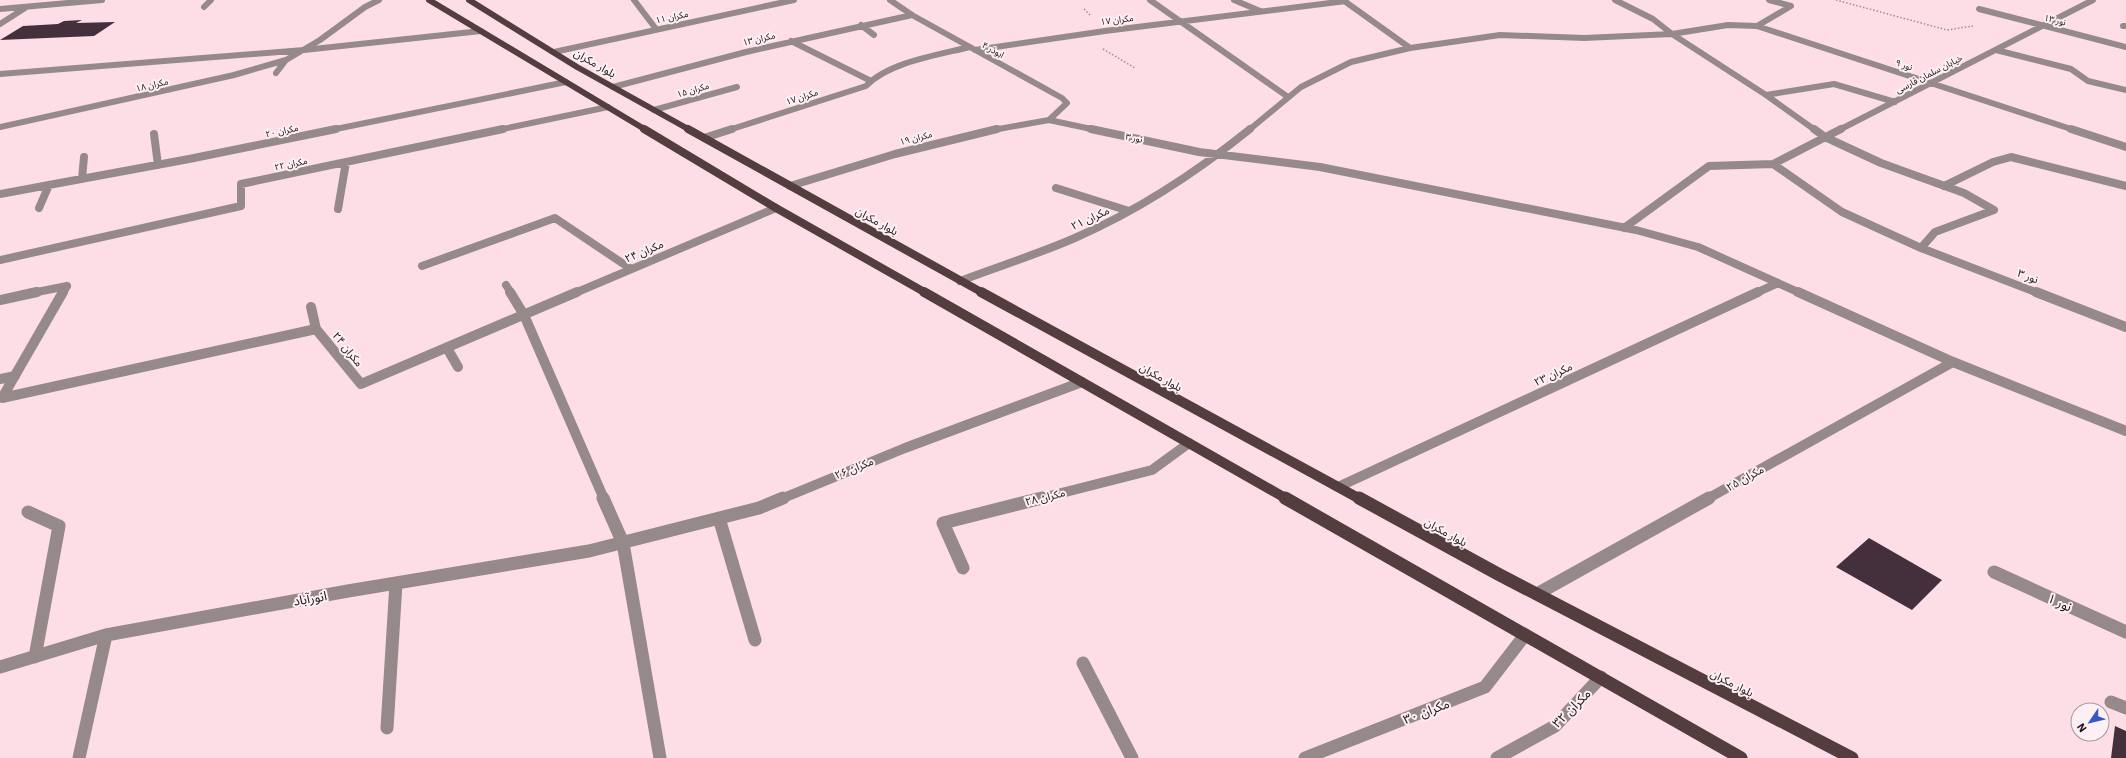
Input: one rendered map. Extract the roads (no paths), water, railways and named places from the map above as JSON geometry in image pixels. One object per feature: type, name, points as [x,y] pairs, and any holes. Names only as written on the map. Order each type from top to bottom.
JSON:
[{"type":"main road","points":[[429,0],[776,208],[1741,758]]},
{"type":"main road","name":"بلوار مکران","points":[[469,0],[613,87],[960,281],[1537,594],[1852,758]]},
{"type":"street","points":[[0,9],[102,0]]},
{"type":"street","points":[[204,7],[211,0]]},
{"type":"street","name":"مکران ۱۸","points":[[0,127],[234,75],[286,60],[304,50],[379,0]]},
{"type":"street","points":[[634,0],[656,29]]},
{"type":"street","name":"مکران ۱۱","points":[[554,52],[794,0]]},
{"type":"street","points":[[891,1],[904,0]]},
{"type":"street","points":[[1150,0],[1288,97]]},
{"type":"street","points":[[1234,0],[1261,12]]},
{"type":"street","points":[[1615,0],[1653,18],[1672,34],[1766,95],[1825,138],[1881,163],[1964,193],[1994,210],[1935,232],[1921,248]]},
{"type":"street","points":[[1757,26],[1791,6],[1769,0]]},
{"type":"street","name":"خیابان سلمان فارسی","points":[[1773,164],[2093,0]]},
{"type":"street","name":"ابوذر ۴","points":[[891,1],[912,15],[1062,98],[1067,103],[1049,120]]},
{"type":"street","points":[[1344,1],[1410,48]]},
{"type":"street","name":"مکران ۱۷","points":[[704,138],[866,86],[869,80],[900,66],[972,49],[1344,1]]},
{"type":"street","points":[[0,24],[26,7]]},
{"type":"street","name":"نور ۱۳","points":[[1979,9],[2126,47]]},
{"type":"street","name":"مکران ۱۳","points":[[613,87],[791,41],[912,15]]},
{"type":"street","points":[[860,25],[874,35]]},
{"type":"street","name":"نور ۹","points":[[1410,48],[1500,36],[1565,39],[1672,34],[1728,25],[1757,26],[1930,84],[2126,147]]},
{"type":"street","name":"مکران ۱۸","points":[[0,74],[304,50],[481,31]]},
{"type":"street","points":[[791,41],[869,80]]},
{"type":"street","name":"مکران ۲۱","points":[[960,281],[1077,237],[1129,211],[1218,155],[1301,87],[1351,62],[1410,48]]},
{"type":"street","points":[[1996,50],[2071,69],[2088,81],[2126,90]]},
{"type":"street","points":[[276,73],[286,60]]},
{"type":"street","name":"مکران ۲۰","points":[[0,194],[158,165],[566,82]]},
{"type":"street","points":[[1766,95],[1834,84],[1895,102]]},
{"type":"street","name":"مکران ۱۵","points":[[654,110],[737,87]]},
{"type":"street","name":"مکران ۲۲","points":[[0,260],[241,206],[241,184],[608,107]]},
{"type":"street","name":"نور ۳","points":[[1049,120],[1218,155],[1320,167],[1624,228],[1698,247],[1953,362],[2126,431]]},
{"type":"street","name":"مکران ۱۹","points":[[790,186],[895,154],[1013,125],[1049,120]]},
{"type":"street","points":[[154,134],[158,165]]},
{"type":"street","points":[[82,179],[84,157]]},
{"type":"street","points":[[1944,186],[1993,162],[2011,158],[2126,186]]},
{"type":"street","points":[[338,209],[346,162]]},
{"type":"street","points":[[1624,228],[1709,166],[1773,164]]},
{"type":"street","name":"نور ۳","points":[[1773,164],[1842,212],[1921,248],[2126,327]]},
{"type":"street","points":[[39,208],[49,185]]},
{"type":"street","points":[[1056,188],[1129,211]]},
{"type":"street","name":"مکران ۲۴","points":[[0,300],[67,286],[2,398],[316,329],[361,384],[776,208]]},
{"type":"street","points":[[422,266],[555,218],[631,269]]},
{"type":"street","name":"مکران ۲۳","points":[[1338,487],[1778,283]]},
{"type":"street","points":[[506,284],[524,315],[623,543],[660,758]]},
{"type":"street","points":[[311,308],[316,329]]},
{"type":"street","points":[[447,348],[458,367]]},
{"type":"street","name":"مکران ۲۵","points":[[1537,594],[1953,362]]},
{"type":"street","points":[[0,379],[14,376]]},
{"type":"street","name":"مکران ۲۶","points":[[623,543],[759,508],[905,448],[1082,382]]},
{"type":"street","name":"مکران ۲۸","points":[[963,568],[943,523],[1152,470],[1188,443]]},
{"type":"street","points":[[28,512],[59,526],[34,657]]},
{"type":"street","points":[[719,518],[755,640]]},
{"type":"street","name":"انورآباد","points":[[0,667],[106,635],[396,583],[589,551],[623,543]]},
{"type":"street","name":"نور ۱","points":[[1994,572],[2126,632]]},
{"type":"street","points":[[387,728],[396,583]]},
{"type":"street","points":[[79,758],[106,635]]},
{"type":"street","name":"مکران ۳۰","points":[[1305,758],[1485,687],[1525,635]]},
{"type":"street","points":[[1083,663],[1132,758]]},
{"type":"street","name":"مکران ۳۲","points":[[1497,758],[1555,726],[1601,677]]},
{"type":"street","points":[[2111,702],[2126,708]]}]
